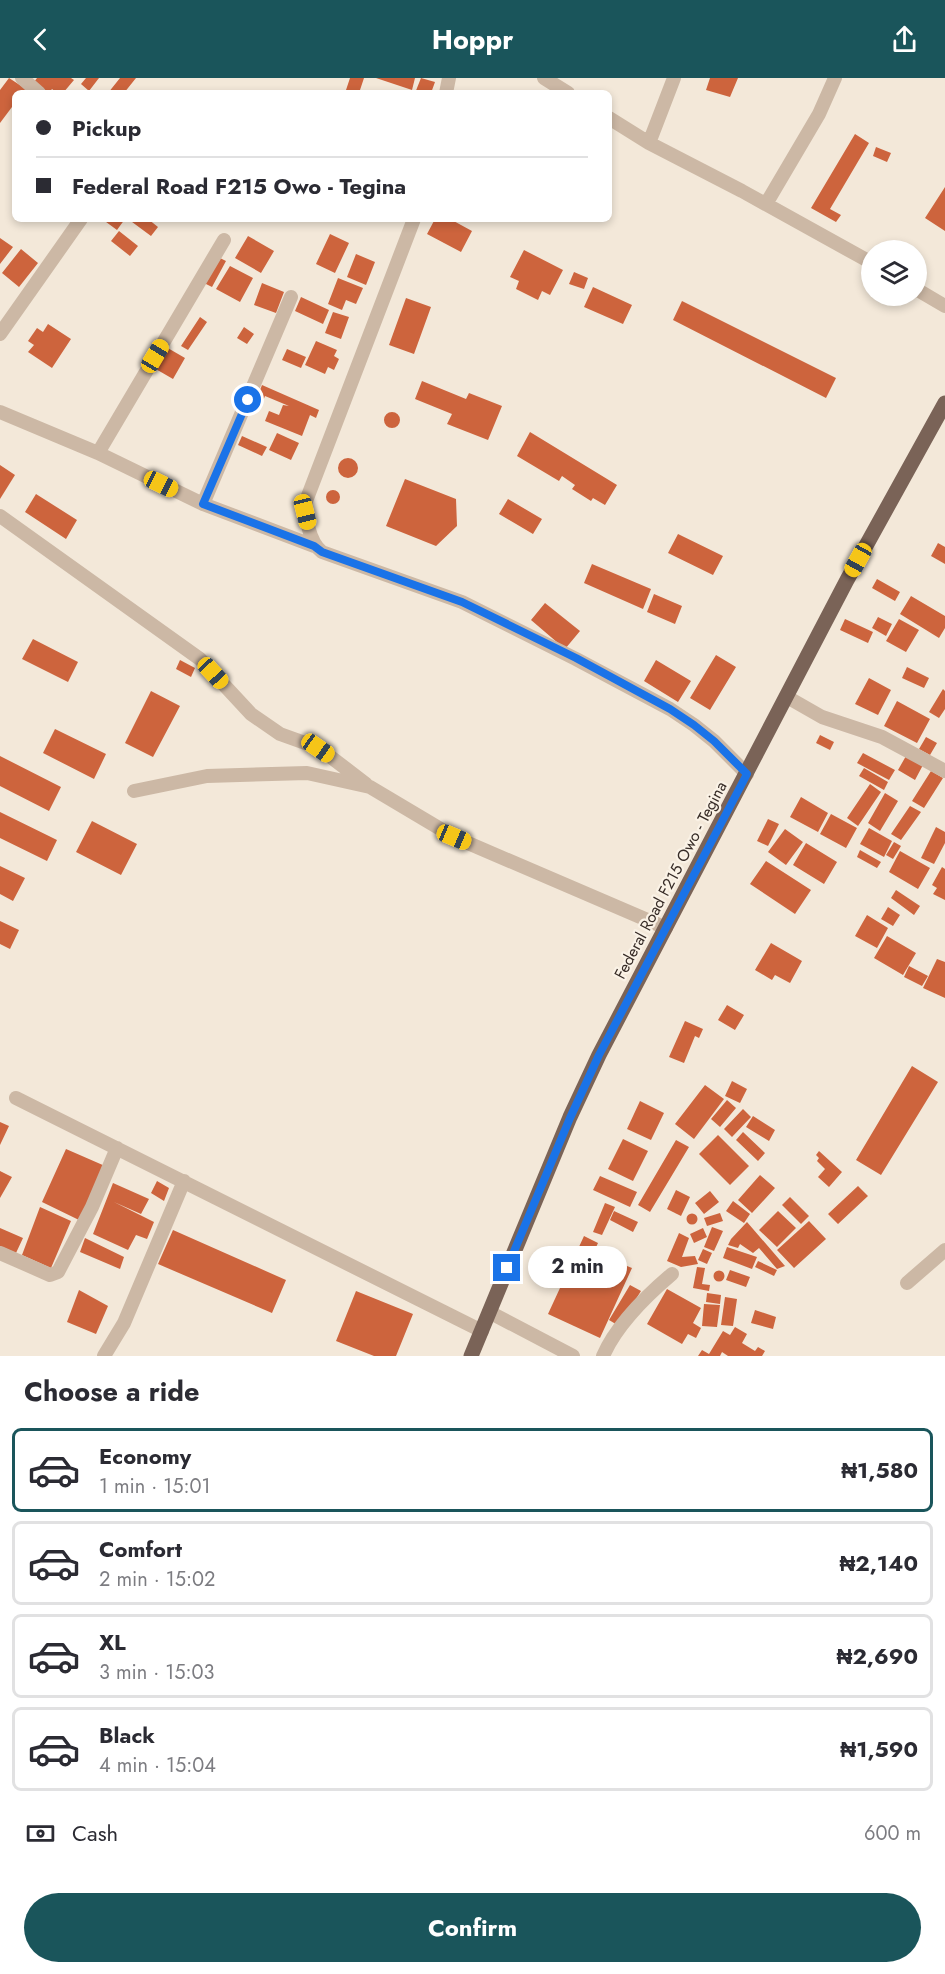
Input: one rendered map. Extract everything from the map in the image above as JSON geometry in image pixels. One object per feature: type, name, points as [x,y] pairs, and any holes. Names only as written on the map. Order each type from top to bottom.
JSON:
[{"type":"main road","name":"Federal Road F215 Owo - Tegina","points":[[471,1356],[570,1118],[628,997],[848,580],[945,404]]},
{"type":"street","points":[[22,78],[36,90]]},
{"type":"street","points":[[544,78],[563,90]]},
{"type":"street","points":[[649,143],[674,78]]},
{"type":"street","points":[[766,204],[819,114],[835,78]]},
{"type":"street","points":[[612,120],[649,143],[861,257]]},
{"type":"street","points":[[0,333],[79,222]]},
{"type":"street","points":[[314,546],[305,512],[306,501],[413,222]]},
{"type":"street","points":[[98,453],[224,240]]},
{"type":"street","points":[[927,295],[945,306]]},
{"type":"street","points":[[203,504],[291,297]]},
{"type":"street","points":[[0,412],[98,453],[203,504],[314,546],[322,552],[462,602],[576,658],[670,709],[714,741],[747,774]]},
{"type":"street","points":[[0,516],[200,659],[251,714],[280,734],[318,748],[370,787],[454,837],[666,928]]},
{"type":"street","points":[[788,697],[822,717],[882,737],[945,771]]},
{"type":"street","points":[[134,790],[207,776],[307,773],[370,787]]},
{"type":"street","points":[[16,1098],[482,1331]]},
{"type":"street","points":[[0,1253],[50,1275],[58,1272],[92,1207],[117,1148]]},
{"type":"street","points":[[104,1356],[124,1323],[184,1182]]},
{"type":"street","points":[[907,1283],[945,1250]]},
{"type":"street","points":[[603,1356],[617,1333],[640,1304],[672,1274]]},
{"type":"street","points":[[489,1312],[573,1356]]},
{"type":"building","points":[[9,78],[26,89],[12,90],[12,107],[0,123],[0,90]]},
{"type":"building","points":[[37,78],[71,78],[74,80],[66,90],[45,90],[34,82]]},
{"type":"building","points":[[86,78],[99,78],[90,90],[81,84]]},
{"type":"building","points":[[120,78],[136,78],[126,90],[110,90]]},
{"type":"building","points":[[350,78],[364,78],[360,90],[346,90]]},
{"type":"building","points":[[376,78],[415,78],[412,90]]},
{"type":"building","points":[[421,78],[435,82],[432,90],[416,90]]},
{"type":"building","points":[[710,78],[738,78],[730,97],[706,90]]},
{"type":"building","points":[[855,134],[869,143],[830,209],[841,215],[836,222],[811,208]]},
{"type":"building","points":[[876,147],[891,153],[887,162],[873,156]]},
{"type":"building","points":[[945,187],[945,231],[925,218]]},
{"type":"building","points":[[106,222],[123,222],[117,230]]},
{"type":"building","points":[[132,222],[152,222],[158,227],[151,236]]},
{"type":"building","points":[[433,222],[456,222],[472,231],[461,252],[427,234]]},
{"type":"building","points":[[119,231],[138,246],[130,256],[111,241]]},
{"type":"building","points":[[330,234],[349,243],[335,273],[316,264]]},
{"type":"building","points":[[248,236],[274,251],[261,273],[235,258]]},
{"type":"building","points":[[0,238],[13,247],[0,264]]},
{"type":"building","points":[[21,249],[38,263],[19,287],[2,273]]},
{"type":"building","points":[[524,250],[563,270],[550,295],[542,291],[538,300],[516,289],[519,281],[510,277]]},
{"type":"building","points":[[356,254],[375,262],[366,285],[347,277]]},
{"type":"building","points":[[216,256],[226,261],[212,287],[202,282]]},
{"type":"building","points":[[230,266],[253,278],[240,302],[216,289]]},
{"type":"building","points":[[574,272],[588,278],[584,289],[569,284]]},
{"type":"building","points":[[338,278],[363,288],[356,304],[346,300],[342,310],[328,304]]},
{"type":"building","points":[[262,283],[284,292],[276,313],[254,305]]},
{"type":"building","points":[[593,287],[632,305],[623,324],[584,307]]},
{"type":"building","points":[[301,297],[329,310],[323,324],[295,311]]},
{"type":"building","points":[[406,298],[431,307],[414,354],[389,345]]},
{"type":"building","points":[[682,301],[836,378],[826,398],[673,320]]},
{"type":"building","points":[[333,312],[349,317],[341,339],[325,333]]},
{"type":"building","points":[[200,317],[207,322],[188,350],[181,346]]},
{"type":"building","points":[[48,324],[71,339],[52,368],[28,352],[34,345],[28,341],[37,328],[43,332]]},
{"type":"building","points":[[244,327],[254,334],[247,344],[237,338]]},
{"type":"building","points":[[316,341],[337,350],[334,356],[339,359],[334,370],[328,367],[325,374],[305,365]]},
{"type":"building","points":[[166,347],[185,358],[173,379],[154,368]]},
{"type":"building","points":[[287,349],[306,357],[301,368],[282,360]]},
{"type":"building","points":[[422,381],[466,399],[469,393],[502,406],[488,440],[447,424],[452,414],[415,399]]},
{"type":"building","points":[[262,385],[319,410],[316,418],[310,415],[302,436],[265,421],[269,411],[279,415],[283,405],[289,406],[265,396],[261,406],[255,403]]},
{"type":"building","points":[[392,412],[398,414],[400,420],[398,426],[392,428],[386,426],[384,420],[386,414]]},
{"type":"building","points":[[530,432],[617,485],[605,505],[593,498],[591,501],[572,489],[575,485],[562,476],[559,481],[517,456]]},
{"type":"building","points":[[277,433],[299,443],[291,460],[269,450]]},
{"type":"building","points":[[242,436],[267,447],[262,456],[238,445]]},
{"type":"building","points":[[348,458],[355,461],[358,468],[355,475],[348,478],[341,475],[338,468],[341,461]]},
{"type":"building","points":[[0,465],[15,475],[0,499]]},
{"type":"building","points":[[405,479],[456,499],[457,526],[436,546],[386,526]]},
{"type":"building","points":[[330,490],[336,490],[340,497],[336,504],[330,504],[326,500],[326,494]]},
{"type":"building","points":[[36,494],[77,520],[66,539],[25,512]]},
{"type":"building","points":[[508,499],[542,519],[533,534],[499,514]]},
{"type":"building","points":[[678,534],[723,556],[713,575],[668,553]]},
{"type":"building","points":[[938,543],[945,547],[945,564],[931,556]]},
{"type":"building","points":[[592,564],[651,589],[643,609],[584,583]]},
{"type":"building","points":[[877,579],[900,592],[895,601],[872,588]]},
{"type":"building","points":[[654,594],[682,606],[675,624],[647,612]]},
{"type":"building","points":[[911,596],[945,616],[945,628],[939,638],[900,614]]},
{"type":"building","points":[[545,603],[580,631],[565,649],[531,620]]},
{"type":"building","points":[[878,617],[892,624],[886,636],[872,628]]},
{"type":"building","points":[[845,619],[873,632],[868,643],[840,630]]},
{"type":"building","points":[[899,619],[919,630],[906,652],[886,641]]},
{"type":"building","points":[[33,639],[78,662],[68,682],[22,659]]},
{"type":"building","points":[[716,655],[736,667],[710,710],[690,698]]},
{"type":"building","points":[[180,660],[195,668],[191,677],[176,669]]},
{"type":"building","points":[[656,660],[691,681],[678,702],[644,681]]},
{"type":"building","points":[[907,667],[929,678],[924,688],[902,678]]},
{"type":"building","points":[[869,678],[891,690],[878,715],[855,704]]},
{"type":"building","points":[[943,689],[945,709],[939,718],[929,712]]},
{"type":"building","points":[[151,691],[180,706],[153,757],[125,743]]},
{"type":"building","points":[[897,701],[930,719],[917,743],[884,726]]},
{"type":"building","points":[[55,729],[106,754],[94,779],[43,753]]},
{"type":"building","points":[[820,735],[834,742],[830,750],[816,743]]},
{"type":"building","points":[[926,737],[937,743],[930,755],[919,749]]},
{"type":"building","points":[[863,753],[895,770],[889,780],[857,763]]},
{"type":"building","points":[[0,756],[61,787],[49,811],[0,786]]},
{"type":"building","points":[[906,756],[923,765],[915,780],[898,770]]},
{"type":"building","points":[[864,768],[888,782],[884,790],[859,776]]},
{"type":"building","points":[[931,771],[943,778],[924,808],[912,801]]},
{"type":"building","points":[[870,784],[881,792],[858,826],[847,818]]},
{"type":"building","points":[[885,793],[898,801],[880,831],[868,823]]},
{"type":"building","points":[[801,797],[828,813],[818,832],[790,817]]},
{"type":"building","points":[[910,806],[921,812],[901,840],[891,834]]},
{"type":"building","points":[[0,812],[57,840],[47,861],[0,838]]},
{"type":"building","points":[[831,814],[857,828],[846,848],[820,834]]},
{"type":"building","points":[[768,819],[779,824],[768,846],[757,841]]},
{"type":"building","points":[[92,821],[137,844],[121,875],[76,852]]},
{"type":"building","points":[[936,827],[945,832],[945,843],[934,864],[921,858]]},
{"type":"building","points":[[869,828],[892,841],[884,857],[860,844]]},
{"type":"building","points":[[785,829],[803,842],[786,865],[768,852]]},
{"type":"building","points":[[894,842],[901,846],[893,859],[886,855]]},
{"type":"building","points":[[806,843],[837,862],[824,884],[793,865]]},
{"type":"building","points":[[860,850],[881,862],[877,868],[857,857]]},
{"type":"building","points":[[900,851],[930,868],[918,889],[889,872]]},
{"type":"building","points":[[766,861],[811,890],[795,914],[750,884]]},
{"type":"building","points":[[0,866],[25,878],[13,901],[0,894]]},
{"type":"building","points":[[942,867],[945,869],[945,900],[933,894],[937,888],[932,885]]},
{"type":"building","points":[[896,890],[920,906],[914,915],[891,898]]},
{"type":"building","points":[[888,907],[900,915],[893,926],[881,919]]},
{"type":"building","points":[[867,915],[888,928],[877,948],[855,936]]},
{"type":"building","points":[[0,921],[19,930],[10,949],[0,944]]},
{"type":"building","points":[[887,936],[916,953],[903,975],[874,958]]},
{"type":"building","points":[[771,943],[802,961],[790,983],[775,975],[772,980],[755,970]]},
{"type":"building","points":[[937,959],[945,962],[945,998],[923,988]]},
{"type":"building","points":[[909,966],[928,976],[922,986],[904,977]]},
{"type":"building","points":[[727,1005],[744,1015],[735,1030],[718,1020]]},
{"type":"building","points":[[685,1021],[703,1029],[699,1038],[695,1036],[684,1063],[669,1057]]},
{"type":"building","points":[[912,1066],[938,1082],[881,1175],[856,1160]]},
{"type":"building","points":[[732,1081],[747,1089],[740,1103],[725,1096]]},
{"type":"building","points":[[705,1085],[724,1099],[694,1139],[675,1124]]},
{"type":"building","points":[[727,1100],[736,1108],[720,1127],[711,1119]]},
{"type":"building","points":[[640,1101],[664,1113],[651,1140],[627,1129]]},
{"type":"building","points":[[743,1109],[751,1117],[732,1137],[724,1129]]},
{"type":"building","points":[[753,1116],[775,1130],[769,1141],[746,1127]]},
{"type":"building","points":[[0,1122],[9,1126],[0,1145]]},
{"type":"building","points":[[743,1132],[765,1153],[758,1161],[736,1140]]},
{"type":"building","points":[[718,1135],[749,1166],[730,1185],[699,1154]]},
{"type":"building","points":[[623,1139],[648,1151],[633,1181],[608,1169]]},
{"type":"building","points":[[676,1140],[689,1147],[650,1212],[638,1205]]},
{"type":"building","points":[[66,1149],[105,1166],[79,1220],[42,1202]]},
{"type":"building","points":[[819,1151],[842,1172],[829,1187],[818,1177],[825,1169],[817,1161],[819,1158],[816,1155]]},
{"type":"building","points":[[0,1171],[12,1177],[0,1198]]},
{"type":"building","points":[[760,1175],[775,1188],[752,1213],[738,1200]]},
{"type":"building","points":[[600,1176],[637,1192],[630,1207],[593,1190]]},
{"type":"building","points":[[157,1181],[169,1188],[164,1201],[151,1193]]},
{"type":"building","points":[[113,1183],[149,1199],[141,1214],[114,1202],[154,1222],[147,1239],[136,1235],[128,1250],[93,1234]]},
{"type":"building","points":[[858,1186],[868,1196],[838,1224],[828,1214]]},
{"type":"building","points":[[676,1190],[690,1197],[681,1216],[667,1209]]},
{"type":"building","points":[[710,1191],[719,1202],[704,1214],[695,1203]]},
{"type":"building","points":[[790,1197],[809,1216],[801,1224],[782,1205]]},
{"type":"building","points":[[733,1201],[750,1214],[744,1223],[726,1211]]},
{"type":"building","points":[[605,1203],[615,1207],[602,1235],[593,1232]]},
{"type":"building","points":[[40,1207],[71,1221],[51,1268],[22,1255]]},
{"type":"building","points":[[614,1211],[638,1222],[633,1232],[610,1220]]},
{"type":"building","points":[[778,1211],[796,1228],[777,1247],[759,1230]]},
{"type":"building","points":[[720,1213],[723,1221],[707,1226],[704,1218]]},
{"type":"building","points":[[692,1214],[696,1215],[696,1223],[692,1224],[688,1223],[687,1219],[688,1215]]},
{"type":"building","points":[[809,1221],[826,1239],[794,1268],[777,1250]]},
{"type":"building","points":[[747,1222],[785,1266],[777,1269],[759,1248],[753,1253],[740,1244],[738,1248],[728,1245]]},
{"type":"building","points":[[712,1227],[723,1231],[714,1251],[704,1247]]},
{"type":"building","points":[[0,1228],[23,1238],[16,1253],[0,1246]]},
{"type":"building","points":[[703,1228],[707,1237],[694,1243],[690,1234]]},
{"type":"building","points":[[173,1230],[286,1280],[272,1313],[158,1264]]},
{"type":"building","points":[[679,1233],[689,1238],[682,1257],[695,1256],[698,1264],[681,1267],[667,1261]]},
{"type":"building","points":[[584,1236],[598,1243],[584,1273],[608,1283],[617,1262],[632,1268],[600,1338],[548,1314]]},
{"type":"building","points":[[85,1238],[124,1257],[120,1269],[80,1252]]},
{"type":"building","points":[[727,1247],[757,1257],[752,1269],[723,1258]]},
{"type":"building","points":[[703,1249],[712,1253],[707,1264],[698,1260]]},
{"type":"building","points":[[758,1261],[777,1270],[774,1276],[755,1267]]},
{"type":"building","points":[[697,1267],[705,1268],[702,1284],[710,1285],[709,1291],[693,1288]]},
{"type":"building","points":[[719,1270],[725,1276],[719,1282],[713,1276]]},
{"type":"building","points":[[730,1270],[750,1277],[746,1287],[726,1280]]},
{"type":"building","points":[[630,1285],[641,1291],[619,1326],[609,1320]]},
{"type":"building","points":[[667,1289],[701,1308],[693,1323],[701,1328],[696,1338],[688,1334],[682,1344],[647,1324]]},
{"type":"building","points":[[79,1290],[108,1306],[96,1334],[67,1322]]},
{"type":"building","points":[[356,1291],[413,1314],[396,1356],[374,1356],[336,1341]]},
{"type":"building","points":[[707,1293],[721,1295],[720,1304],[706,1302]]},
{"type":"building","points":[[725,1297],[737,1299],[733,1326],[721,1325]]},
{"type":"building","points":[[704,1304],[720,1305],[717,1327],[702,1326]]},
{"type":"building","points":[[755,1310],[776,1317],[773,1329],[751,1323]]},
{"type":"building","points":[[735,1327],[747,1334],[742,1343],[755,1351],[758,1347],[765,1351],[762,1356],[728,1356],[722,1352],[720,1356],[698,1356],[702,1350],[709,1354],[723,1331],[730,1335]]},
{"type":"route","points":[[248,400],[203,504],[314,546],[322,552],[462,602],[576,658],[670,709],[694,725],[714,741],[747,774],[599,1055],[507,1268]]}]
